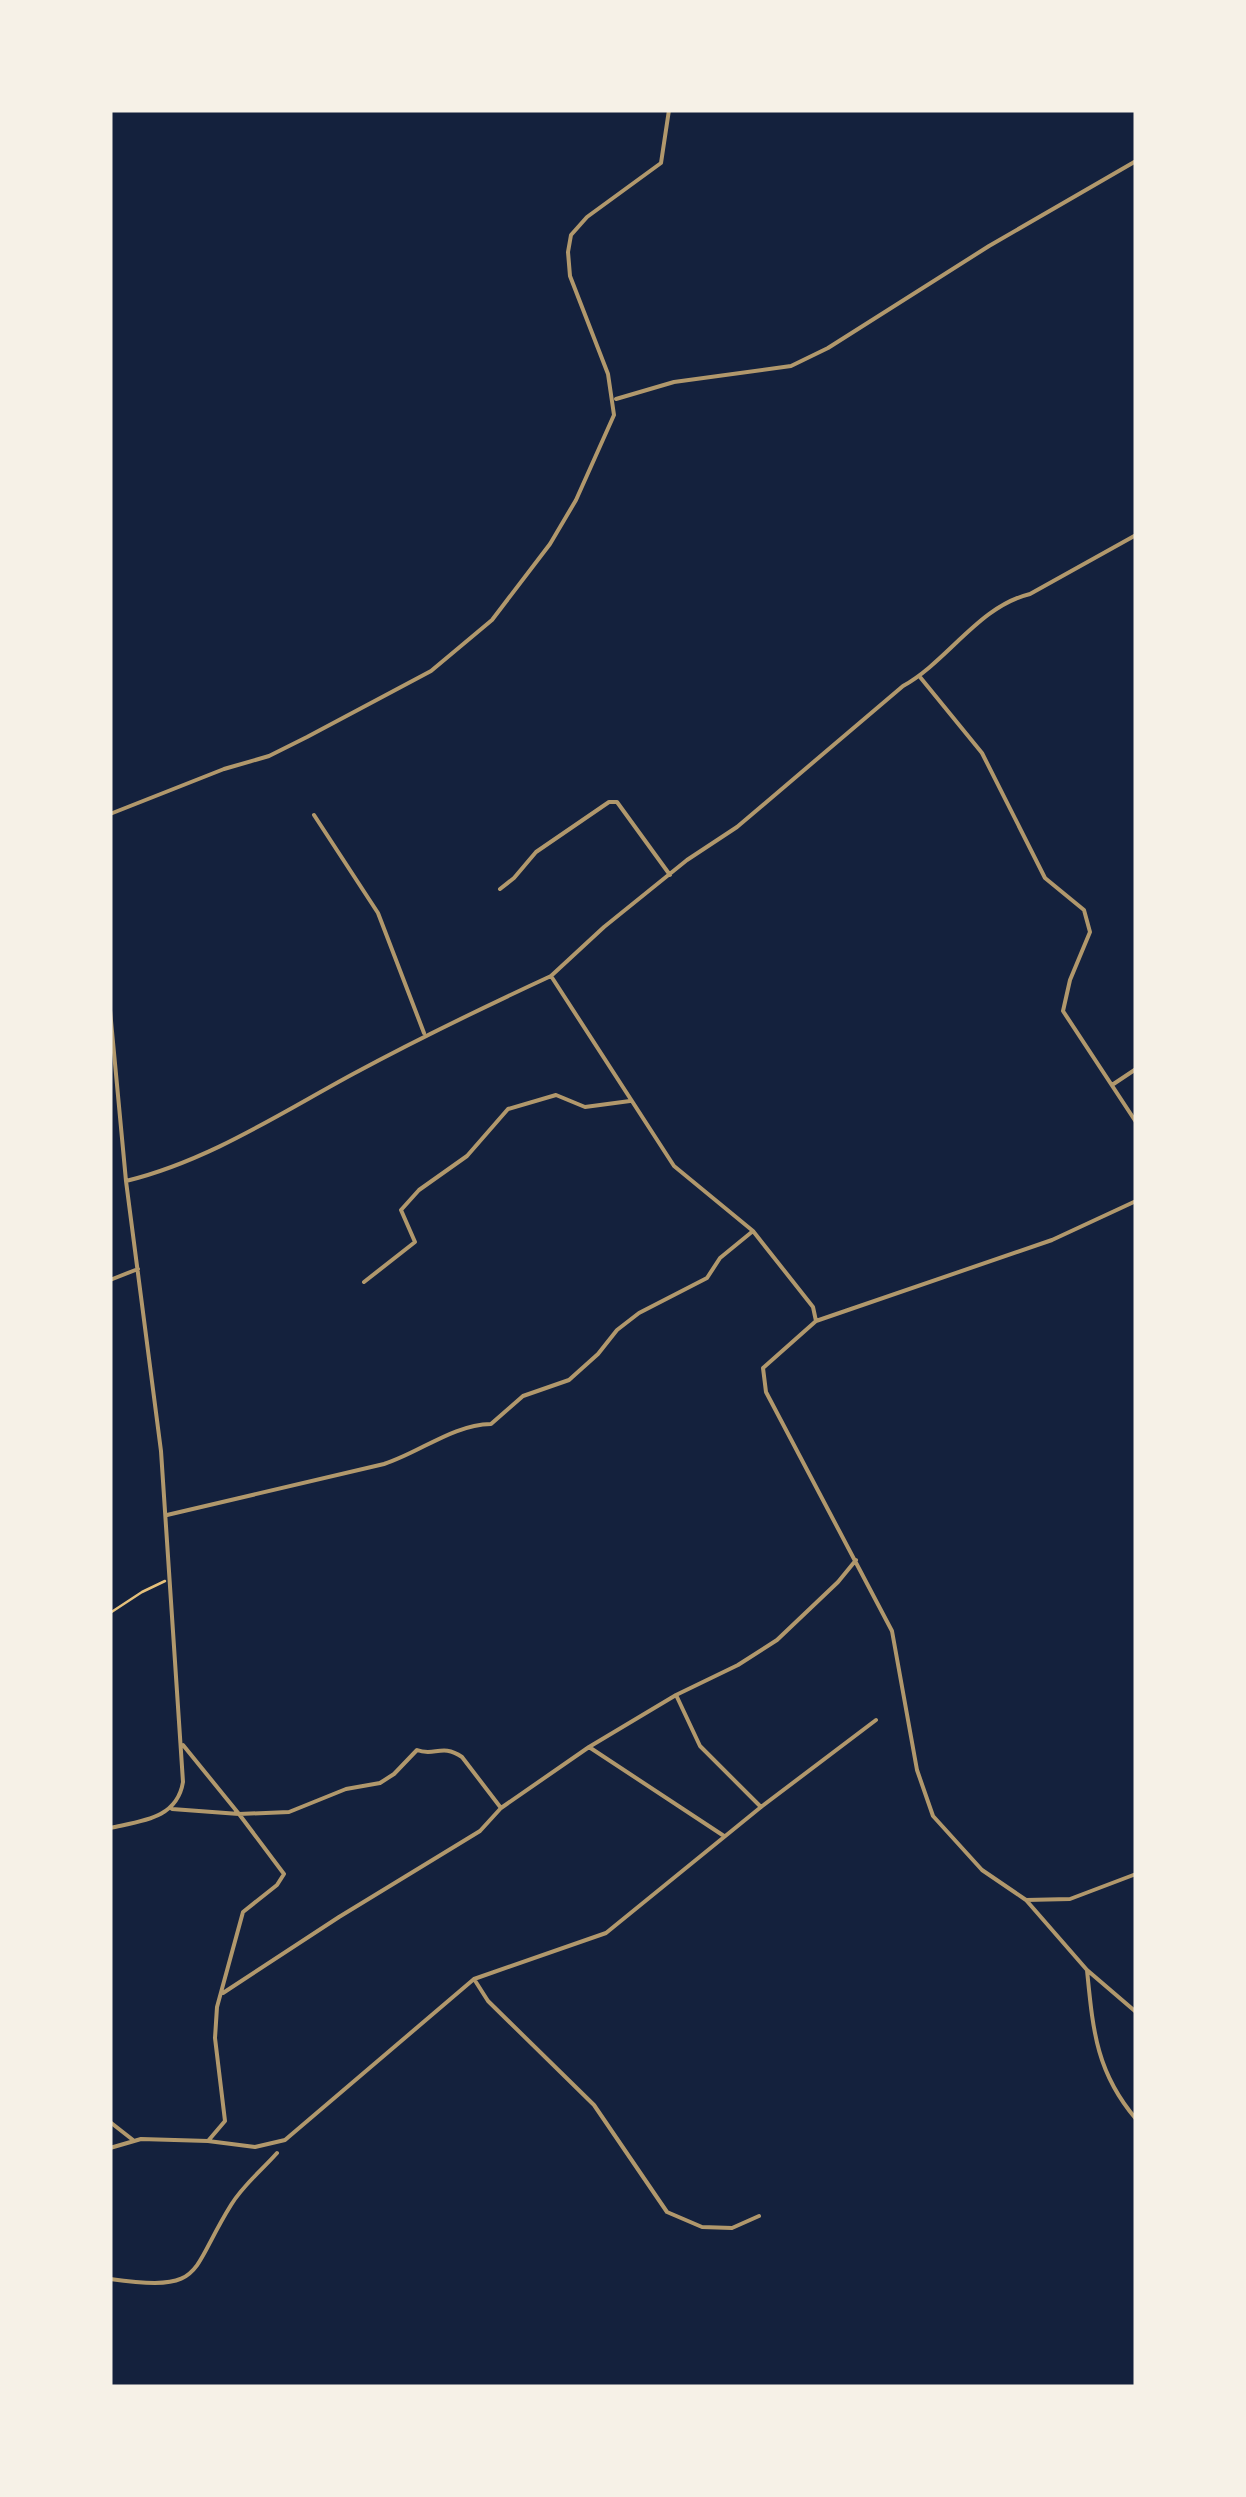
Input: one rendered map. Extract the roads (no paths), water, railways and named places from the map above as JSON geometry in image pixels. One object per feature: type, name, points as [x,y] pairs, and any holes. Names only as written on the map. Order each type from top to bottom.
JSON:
[{"type":"street","points":[[110,814],[224,768],[269,756],[414,682],[460,650],[492,620],[550,544],[576,500],[611,424],[614,399],[570,276],[569,242],[587,217],[661,163],[668,110]]},
{"type":"street","points":[[614,399],[674,382],[791,366],[828,348],[989,246],[1136,161]]},
{"type":"street","points":[[126,1180],[165,1171],[207,1154],[424,1035],[551,976],[604,926],[737,826],[998,608],[1136,536]]},
{"type":"street","points":[[920,677],[982,753],[1045,878],[1084,910],[1090,932],[1070,980],[1063,1011],[1136,1122]]},
{"type":"street","points":[[500,889],[536,852],[609,802],[617,802],[670,874]]},
{"type":"street","points":[[314,816],[378,913],[424,1035]]},
{"type":"street","points":[[551,976],[674,1166],[753,1231],[813,1306],[816,1321]]},
{"type":"street","points":[[110,1010],[126,1180],[161,1451],[183,1782],[177,1801],[160,1816],[110,1828]]},
{"type":"street","points":[[1112,1085],[1136,1069]]},
{"type":"street","points":[[364,1282],[414,1242],[401,1210],[420,1190],[466,1156],[508,1110],[556,1094],[585,1107],[630,1101]]},
{"type":"street","points":[[1136,1201],[1052,1240],[816,1321],[763,1368],[766,1392],[892,1631],[917,1770],[933,1816],[982,1870],[1026,1900],[1087,1970],[1136,2012]]},
{"type":"street","points":[[165,1516],[384,1464],[468,1425],[491,1424],[523,1396],[569,1380],[617,1330],[640,1313],[707,1278],[720,1258],[753,1231]]},
{"type":"street","points":[[110,1280],[138,1270]]},
{"type":"street","points":[[221,1994],[338,1917],[480,1832],[501,1808],[588,1747],[777,1640],[856,1560]]},
{"type":"street","points":[[676,1696],[700,1746],[761,1807]]},
{"type":"street","points":[[110,2148],[133,2140],[166,2138],[254,2147],[285,2140],[474,1979],[606,1933],[724,1836],[876,1720]]},
{"type":"street","points":[[182,1744],[284,1874],[278,1885],[243,1912],[215,2019],[225,2121],[208,2141]]},
{"type":"street","points":[[588,1747],[724,1836]]},
{"type":"street","points":[[171,1809],[239,1814],[289,1812],[346,1789],[380,1783],[417,1750],[424,1753],[439,1748],[462,1757],[501,1808]]},
{"type":"street","points":[[1026,1900],[1070,1899],[1136,1874]]},
{"type":"street","points":[[1087,1970],[1100,2060],[1116,2096],[1136,2120]]},
{"type":"street","points":[[474,1979],[488,2001],[594,2105],[667,2212],[702,2227],[732,2228],[760,2216]]},
{"type":"street","points":[[110,2122],[133,2140]]},
{"type":"street","points":[[110,2279],[170,2283],[190,2275],[232,2202],[277,2153]]}]
